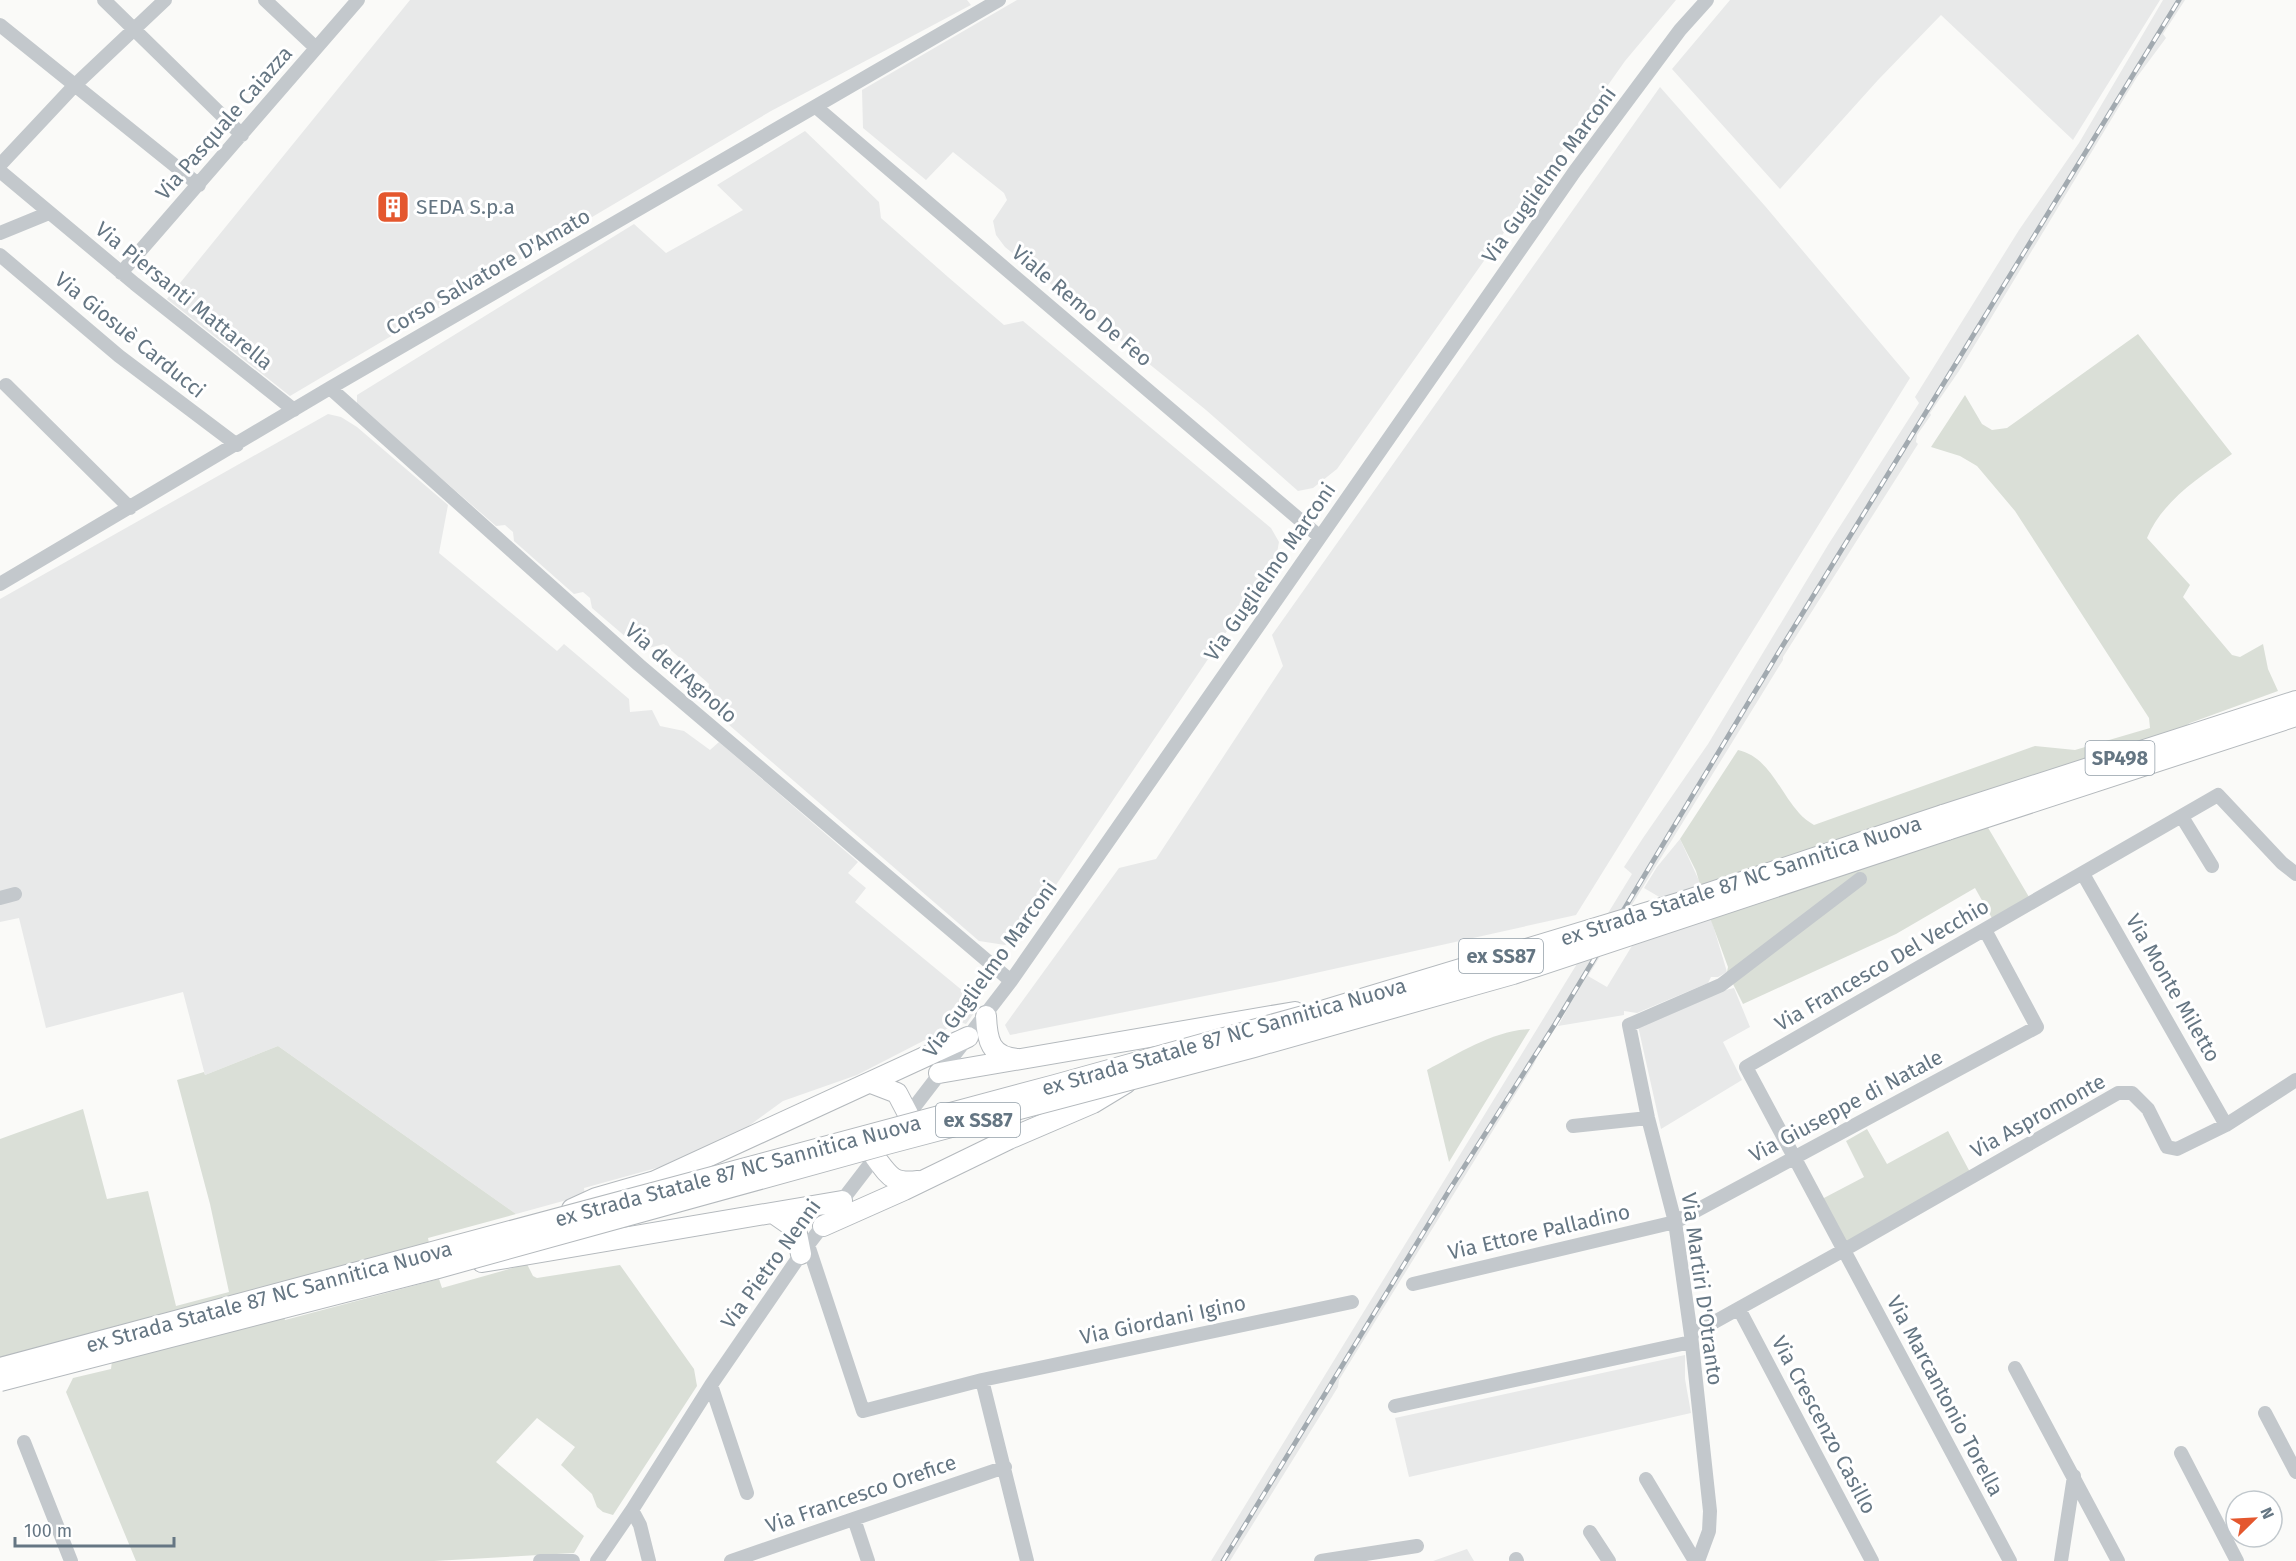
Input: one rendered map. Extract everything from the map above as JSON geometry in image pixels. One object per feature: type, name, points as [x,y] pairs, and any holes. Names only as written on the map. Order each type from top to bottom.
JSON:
[{"type":"highway","name":"ex Strada Statale 87 NC Sannitica Nuova","points":[[0,1381],[438,1268],[1513,974],[2296,701]]},
{"type":"highway","name":"ex Strada Statale 87 NC Sannitica Nuova","points":[[0,1368],[531,1227],[1333,1007],[2296,716]]},
{"type":"highway","points":[[939,1073],[1267,1016],[1333,1007]]},
{"type":"highway","points":[[986,1016],[987,1034],[996,1052],[1006,1058],[1023,1059]]},
{"type":"highway","points":[[531,1227],[596,1198],[655,1181],[968,1037]]},
{"type":"highway","points":[[823,1226],[1009,1139],[1093,1103],[1134,1079]]},
{"type":"highway","points":[[871,1083],[897,1093],[909,1114]]},
{"type":"highway","points":[[871,1163],[891,1179],[904,1183],[925,1180]]},
{"type":"highway","points":[[438,1268],[558,1251],[842,1201]]},
{"type":"highway","points":[[773,1213],[796,1229],[805,1249]]},
{"type":"street","points":[[104,0],[242,135]]},
{"type":"street","points":[[0,165],[75,85],[165,0]]},
{"type":"street","points":[[266,0],[316,48]]},
{"type":"street","name":"Via Pasquale Caiazza","points":[[121,273],[357,0]]},
{"type":"street","name":"Corso Salvatore D'Amato","points":[[0,584],[330,388],[999,0]]},
{"type":"street","name":"Via Guglielmo Marconi","points":[[871,1163],[939,1073],[986,1016],[1575,171],[1680,30],[1707,0]]},
{"type":"street","points":[[0,25],[199,185]]},
{"type":"street","name":"Viale Remo De Feo","points":[[816,106],[1320,537]]},
{"type":"street","name":"Via Piersanti Mattarella","points":[[0,171],[121,273],[294,411]]},
{"type":"street","points":[[0,233],[49,213]]},
{"type":"street","name":"Via Giosuè Carducci","points":[[0,255],[119,356],[237,445]]},
{"type":"street","points":[[6,385],[130,508]]},
{"type":"street","name":"Via dell'Agnolo","points":[[330,388],[639,665],[1011,981]]},
{"type":"street","name":"Via Francesco Del Vecchio","points":[[1844,1251],[1746,1068],[2218,795],[2282,863],[2296,874]]},
{"type":"street","points":[[2182,816],[2212,866]]},
{"type":"street","name":"Via Monte Miletto","points":[[2083,873],[2226,1125]]},
{"type":"street","name":"Via Martiri D'Otranto","points":[[1697,1561],[1709,1531],[1710,1511],[1691,1339],[1675,1222],[1648,1118],[1629,1025],[1722,985],[1860,879]]},
{"type":"street","points":[[0,898],[15,894]]},
{"type":"street","name":"Via Giuseppe di Natale","points":[[1675,1222],[2037,1027],[1985,930]]},
{"type":"street","name":"Via Aspromonte","points":[[1844,1251],[2118,1092],[2132,1094],[2148,1109],[2167,1147],[2177,1149],[2226,1125],[2296,1080]]},
{"type":"street","points":[[1574,1126],[1648,1118]]},
{"type":"street","name":"Via Pietro Nenni","points":[[597,1561],[633,1510],[711,1385],[805,1249],[871,1163]]},
{"type":"street","name":"Via Ettore Palladino","points":[[1413,1284],[1675,1222]]},
{"type":"street","name":"Via Giordani Igino","points":[[805,1249],[862,1411],[982,1380],[1352,1302]]},
{"type":"street","points":[[1395,1406],[1691,1339],[1739,1309],[1844,1251]]},
{"type":"street","name":"Via Marcantonio Torella","points":[[1844,1251],[2010,1561]]},
{"type":"street","name":"Via Crescenzo Casillo","points":[[1739,1309],[1872,1561]]},
{"type":"street","points":[[2015,1368],[2118,1561]]},
{"type":"street","points":[[982,1380],[1027,1561]]},
{"type":"street","points":[[711,1385],[747,1493]]},
{"type":"street","points":[[2265,1413],[2296,1472]]},
{"type":"street","points":[[24,1442],[72,1561]]},
{"type":"street","points":[[2181,1454],[2237,1561]]},
{"type":"street","name":"Via Francesco Orefice","points":[[731,1561],[1005,1467]]},
{"type":"street","points":[[2061,1561],[2074,1476]]},
{"type":"street","points":[[1646,1479],[1697,1561]]},
{"type":"street","points":[[633,1510],[640,1525],[649,1561]]},
{"type":"street","points":[[854,1519],[868,1561]]},
{"type":"street","points":[[1590,1532],[1609,1561]]},
{"type":"street","points":[[1321,1561],[1417,1546]]},
{"type":"street","points":[[540,1561],[573,1561]]},
{"type":"shaded area","points":[[410,0],[967,0],[971,5],[771,111],[290,396],[167,299]]},
{"type":"shaded area","points":[[1017,0],[1676,0],[1625,61],[1337,469],[1313,488],[1298,491],[1206,410],[1005,247],[996,235],[993,221],[1007,200],[1004,193],[953,152],[926,180],[863,128],[862,90]]},
{"type":"shaded area","points":[[1730,0],[2160,0],[2073,140],[1941,15],[1878,80],[1780,189],[1672,69]]},
{"type":"shaded area","points":[[2163,0],[2185,0],[2163,34],[2166,38],[2137,77],[1959,371],[1930,413],[1931,415],[1917,435],[1918,444],[1783,657],[1588,976],[1607,987],[1661,898],[1644,888],[1657,867],[1680,839],[1701,885],[1727,972],[1718,977],[1711,977],[1708,983],[1637,1013],[1624,1011],[1624,1015],[1558,1026],[1568,1008],[1540,1050],[1534,1064],[1230,1561],[1211,1561],[1632,874],[1624,867],[1708,744],[1828,545],[1919,403],[1915,397],[2019,230],[2079,143]]},
{"type":"shaded area","points":[[1660,87],[1765,206],[1910,378],[1576,915],[1275,982],[1010,1035],[1005,1025],[1119,868],[1156,859],[1283,666],[1272,635]]},
{"type":"shaded area","points":[[805,131],[879,202],[881,218],[948,277],[1004,325],[1023,321],[1271,528],[1279,542],[1276,558],[1021,937],[1005,945],[979,941],[706,705],[709,684],[664,644],[641,650],[592,608],[590,598],[583,592],[574,594],[514,541],[513,532],[505,525],[496,526],[357,405],[357,395],[634,224],[666,253],[743,210],[717,185]]},
{"type":"shaded area","points":[[2138,334],[2232,454],[2172,501],[2162,512],[2147,538],[2190,585],[2183,597],[2232,655],[2240,657],[2263,644],[2268,669],[2278,691],[2190,723],[1987,826],[2029,897],[1993,920],[1975,888],[1896,934],[1743,1004],[1727,972],[1728,967],[1696,871],[1680,839],[1738,750],[1749,754],[1766,767],[1799,813],[1814,825],[2035,746],[2075,750],[2150,728],[2149,718],[2015,511],[1977,466],[1960,456],[1931,447],[1965,395],[1982,424],[1992,430],[2007,428]]},
{"type":"shaded area","points":[[328,414],[341,417],[357,427],[448,505],[439,553],[557,651],[564,644],[629,699],[630,712],[652,710],[660,726],[684,731],[710,750],[719,742],[858,862],[848,873],[866,888],[855,902],[980,1005],[966,1024],[960,1022],[857,1075],[783,1101],[746,1128],[689,1159],[584,1188],[585,1195],[516,1214],[278,1046],[205,1075],[183,992],[46,1028],[19,918],[0,922],[0,599]]},
{"type":"shaded area","points":[[1734,988],[1750,1027],[1723,1042],[1742,1080],[1661,1129],[1638,1026],[1717,992]]},
{"type":"shaded area","points":[[1530,1029],[1449,1162],[1427,1070],[1490,1038]]},
{"type":"shaded area","points":[[278,1046],[516,1214],[428,1238],[429,1243],[0,1358],[0,1139],[83,1109],[107,1199],[148,1191],[176,1306],[229,1292],[210,1204],[177,1080],[204,1072],[205,1075]]},
{"type":"shaded area","points":[[1867,1129],[1887,1164],[1948,1131],[1971,1174],[1846,1243],[1822,1199],[1864,1177],[1846,1141]]},
{"type":"shaded area","points":[[527,1264],[533,1276],[537,1278],[620,1265],[694,1369],[697,1386],[613,1515],[597,1507],[592,1494],[561,1465],[575,1447],[537,1418],[496,1462],[584,1536],[574,1553],[434,1561],[136,1561],[66,1392],[73,1378],[111,1369],[112,1361],[283,1314],[285,1320],[439,1279],[442,1288]]},
{"type":"shaded area","points":[[1685,1355],[1685,1379],[1691,1413],[1409,1477],[1395,1418]]},
{"type":"shaded area","points":[[1467,1549],[1474,1561],[1433,1561]]},
{"type":"railway","points":[[1223,1561],[1450,1189],[1555,1024],[1777,655],[2179,0]]},
{"type":"place","name":"SEDA S.p.a","points":[[393,207]]}]
